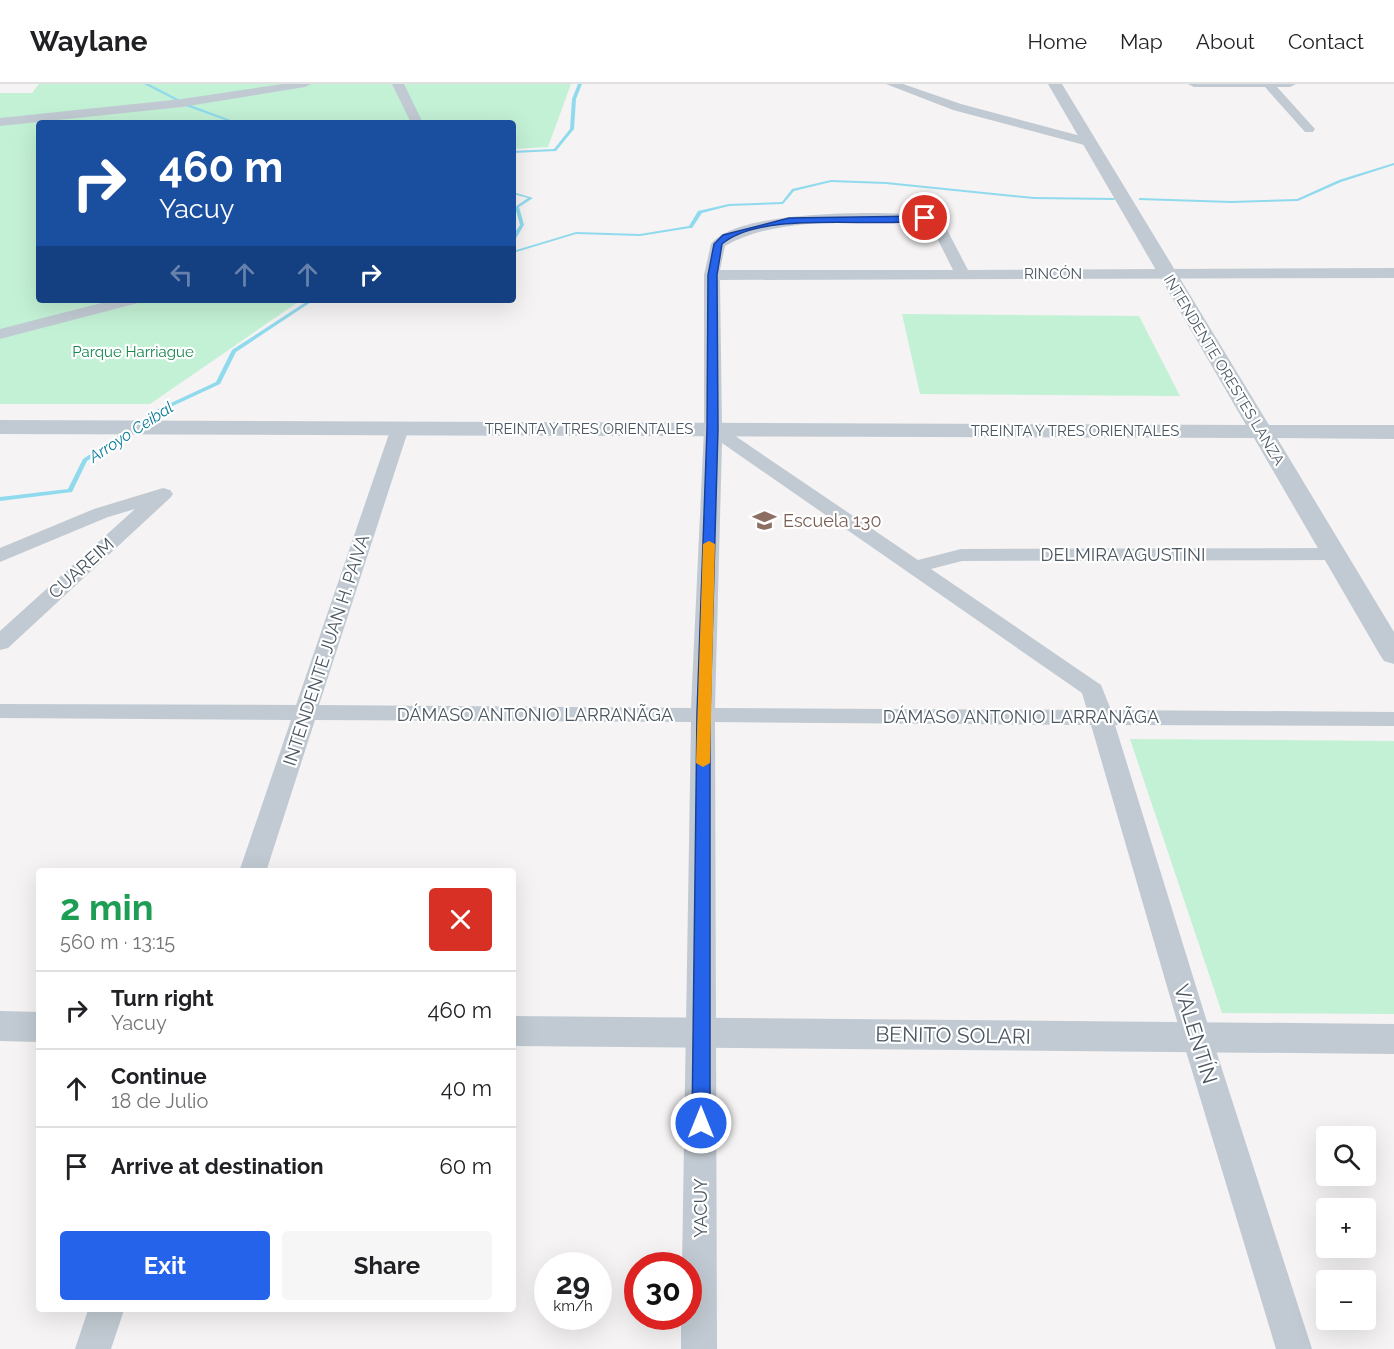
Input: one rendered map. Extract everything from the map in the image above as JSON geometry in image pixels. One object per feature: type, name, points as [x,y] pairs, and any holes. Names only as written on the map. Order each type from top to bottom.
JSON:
[{"type":"street","points":[[0,122],[182,103],[305,84]]},
{"type":"street","points":[[398,84],[416,120]]},
{"type":"street","points":[[892,84],[978,113],[1088,142]]},
{"type":"street","name":"INTENDENTE ORESTES LANZA","points":[[1055,84],[1166,275],[1394,655]]},
{"type":"street","points":[[1194,84],[1290,84]]},
{"type":"street","points":[[1269,84],[1309,129]]},
{"type":"street","name":"YACUY","points":[[699,1349],[703,714],[713,429],[712,275],[718,244],[726,237],[789,221],[925,218],[937,223],[963,274]]},
{"type":"street","name":"RINCÓN","points":[[712,275],[1394,273]]},
{"type":"street","points":[[0,334],[120,303]]},
{"type":"street","name":"TREINTA Y TRES ORIENTALES","points":[[0,427],[1394,432]]},
{"type":"street","name":"INTENDENTE JUAN H. PAIVA","points":[[253,868],[400,428]]},
{"type":"street","name":"VALENTÍN","points":[[713,429],[1094,690],[1197,1038],[1294,1349]]},
{"type":"street","name":"CUAREIM","points":[[0,556],[101,513],[163,494],[0,643]]},
{"type":"street","name":"DELMIRA AGUSTINI","points":[[916,567],[961,555],[1332,554]]},
{"type":"street","name":"DÁMASO ANTONIO LARRANÃGA","points":[[0,711],[1394,719]]},
{"type":"street","points":[[0,1026],[36,1027]]},
{"type":"street","name":"BENITO SOLARI","points":[[516,1031],[1394,1040]]},
{"type":"street","points":[[93,1349],[105,1312]]},
{"type":"green space","name":"Parque Harriague","points":[[39,84],[571,84],[548,147],[516,149],[516,120],[36,120],[36,303],[297,303],[150,404],[0,404],[0,93],[32,93]]},
{"type":"green space","points":[[902,314],[1139,316],[1180,396],[920,394]]},
{"type":"green space","points":[[1130,739],[1394,741],[1394,1014],[1222,1013]]},
{"type":"waterway","points":[[146,84],[180,101]]},
{"type":"waterway","name":"Arroyo Ceibal","points":[[516,152],[555,150],[572,129],[574,99],[580,84]]},
{"type":"waterway","points":[[184,104],[229,120]]},
{"type":"waterway","points":[[1140,199],[1231,202],[1298,200],[1340,181],[1394,164]]},
{"type":"waterway","points":[[516,251],[576,233],[640,235],[690,227],[700,212],[729,205],[783,203],[793,190],[831,181],[886,183],[1034,198],[1114,199]]},
{"type":"waterway","name":"Arroyo Ceibal","points":[[516,194],[531,198],[517,207],[522,225],[516,234]]},
{"type":"waterway","name":"Arroyo Ceibal","points":[[0,499],[70,491],[85,460],[160,410],[218,383],[234,351],[307,303]]},
{"type":"slow traffic","points":[[703,763],[709,544]]},
{"type":"place","name":"Escuela 130","points":[[765,520]]},
{"type":"route","points":[[701,1123],[703,714],[713,429],[712,275],[718,244],[726,237],[749,229],[789,221],[925,218]]}]
